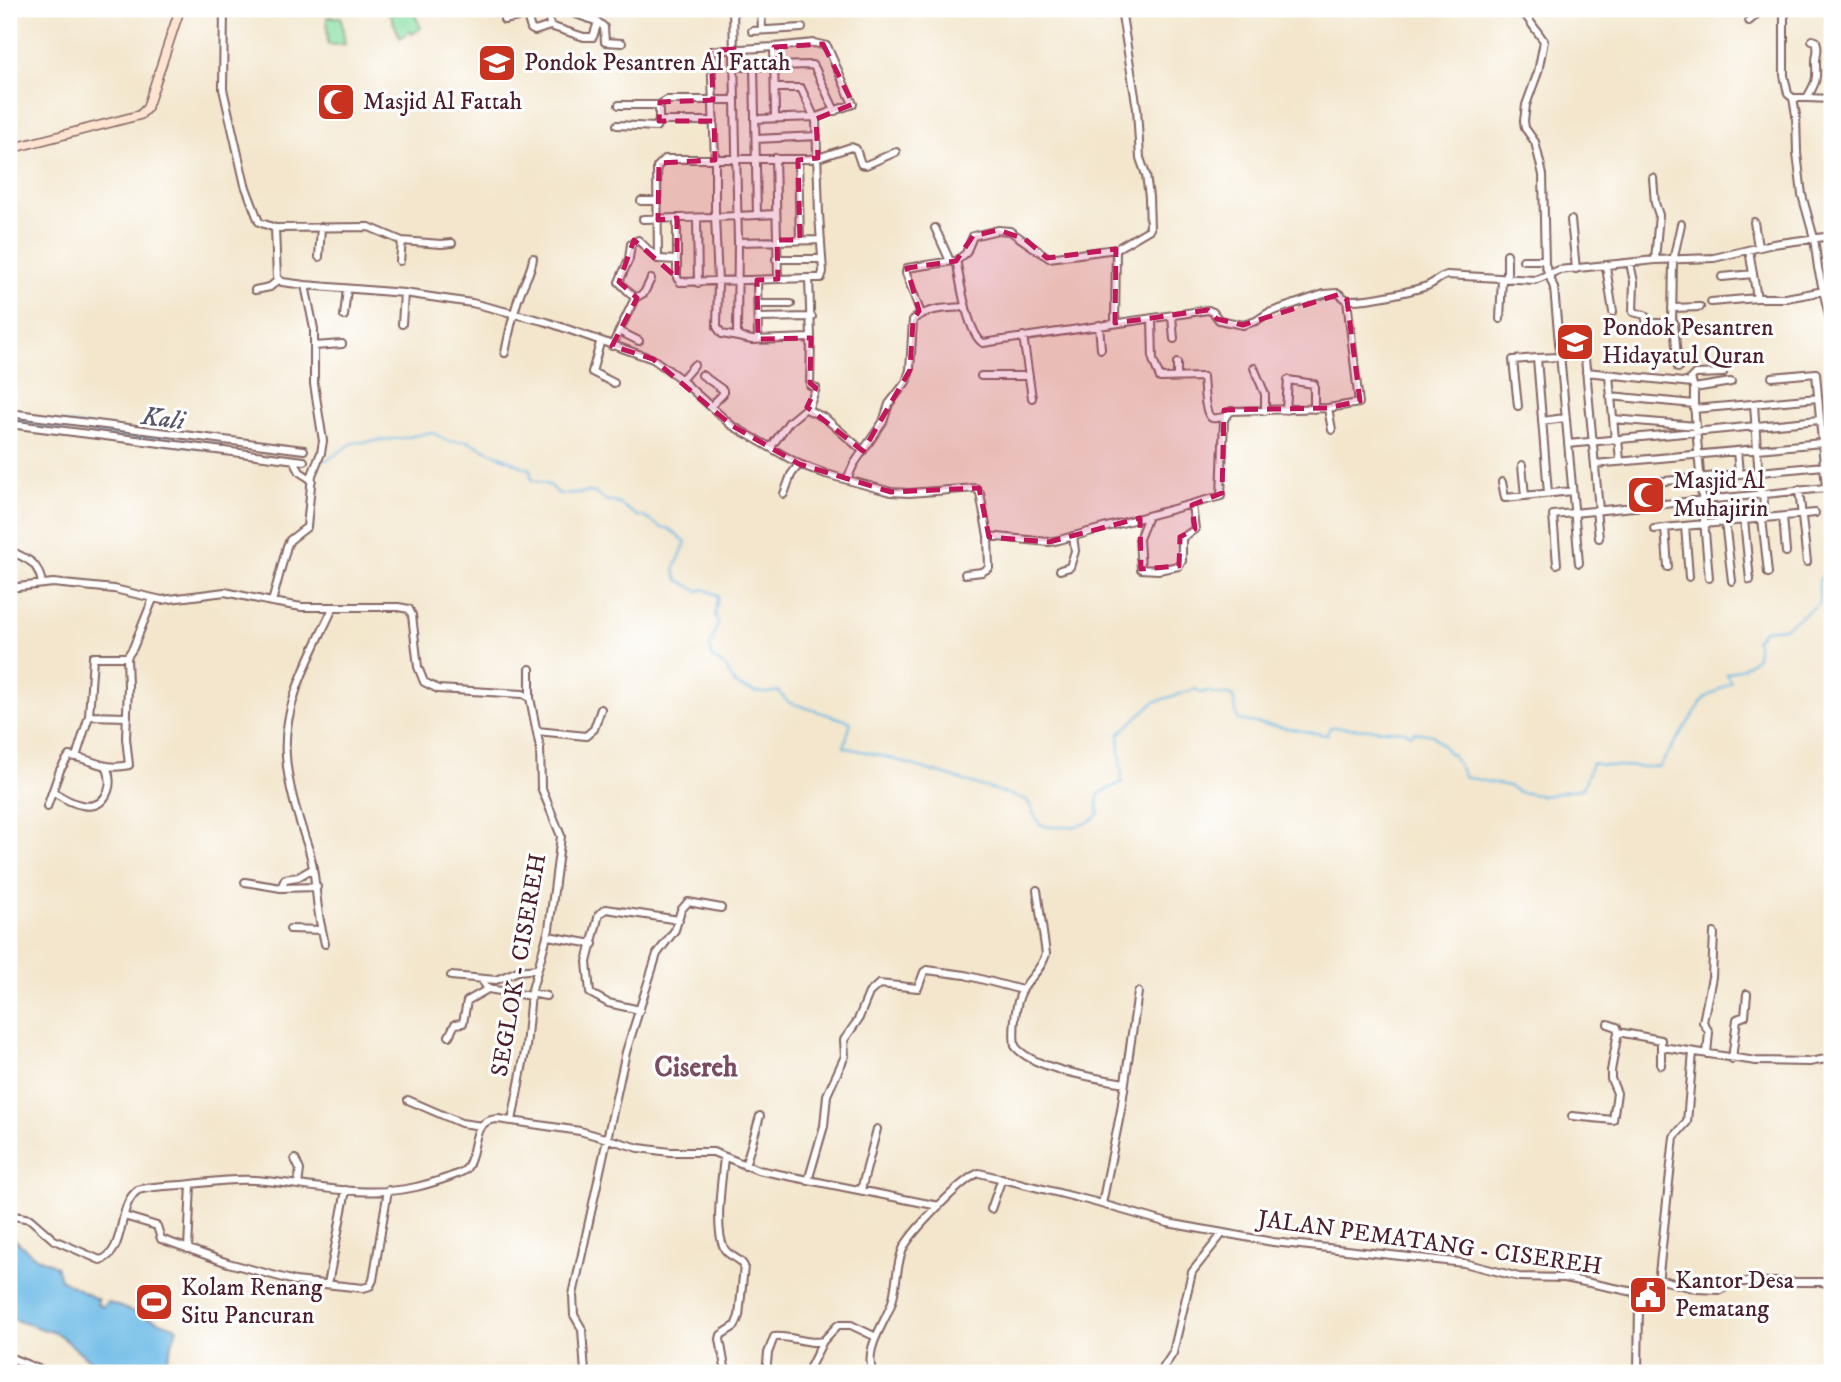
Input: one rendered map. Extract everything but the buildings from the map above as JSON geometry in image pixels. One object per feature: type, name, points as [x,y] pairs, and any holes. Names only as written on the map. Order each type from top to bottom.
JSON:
[{"type":"street","points":[[9,149],[140,115],[147,108],[180,9]]},
{"type":"street","points":[[224,9],[222,79],[226,102],[245,185],[256,217],[262,224],[275,228],[369,227],[402,241],[452,243]]},
{"type":"street","points":[[548,9],[550,26]]},
{"type":"street","points":[[562,9],[598,22],[604,27],[605,42],[622,43]]},
{"type":"street","points":[[733,9],[738,337]]},
{"type":"street","points":[[761,9],[762,30]]},
{"type":"street","points":[[921,314],[906,271],[915,265],[953,262],[966,253],[973,236],[998,230],[1010,231],[1026,239],[1047,257],[1116,249],[1150,229],[1146,175],[1140,158],[1137,109],[1121,9]]},
{"type":"street","points":[[1521,9],[1544,41],[1538,72],[1525,105],[1524,121],[1525,128],[1535,142],[1543,175],[1545,260],[1554,288],[1579,563]]},
{"type":"street","points":[[1749,21],[1762,9]]},
{"type":"street","points":[[1788,9],[1784,18],[1784,70],[1788,94],[1793,99],[1797,115],[1797,153],[1802,195],[1832,329]]},
{"type":"street","points":[[504,20],[526,12],[533,30],[550,26],[591,38],[598,22]]},
{"type":"street","points":[[752,31],[802,28]]},
{"type":"street","points":[[1807,98],[1818,73],[1815,65],[1818,48],[1816,41],[1812,40]]},
{"type":"street","points":[[756,119],[816,117],[852,105],[827,46],[814,43],[710,51],[715,121],[718,330],[722,334],[758,340],[811,338]]},
{"type":"street","points":[[774,47],[775,118]]},
{"type":"street","points":[[734,67],[814,66],[835,111]]},
{"type":"street","points":[[754,67],[757,215]]},
{"type":"street","points":[[677,218],[677,278],[680,282],[822,277],[816,117],[801,88],[775,88]]},
{"type":"street","points":[[1793,99],[1832,99]]},
{"type":"street","points":[[619,105],[659,105],[667,100],[734,100]]},
{"type":"street","points":[[617,125],[656,127],[659,121],[659,105]]},
{"type":"street","points":[[659,121],[715,121]]},
{"type":"street","points":[[756,139],[817,136]]},
{"type":"street","points":[[658,259],[657,167],[665,159],[818,158],[851,147],[856,149],[861,164],[866,165],[896,152]]},
{"type":"street","points":[[775,158],[778,279]]},
{"type":"street","points":[[798,159],[800,240]]},
{"type":"street","points":[[1653,178],[1659,215],[1655,260]]},
{"type":"street","points":[[641,201],[657,201]]},
{"type":"street","points":[[643,219],[776,214]]},
{"type":"street","points":[[697,218],[698,283]]},
{"type":"street","points":[[1571,220],[1576,269]]},
{"type":"street","points":[[1754,222],[1758,247]]},
{"type":"street","points":[[1678,368],[1672,308],[1673,261],[1681,224]]},
{"type":"street","points":[[319,257],[321,227]]},
{"type":"street","points":[[275,228],[278,281]]},
{"type":"street","points":[[935,228],[953,262],[976,337],[980,342],[1208,310],[1219,320],[1243,325],[1268,313],[1324,294],[1340,293],[1347,300],[1360,401],[1357,404],[1328,408],[1231,411],[1224,417],[1213,418],[1206,409],[1203,377],[1160,378],[1154,367],[1152,319]]},
{"type":"street","points":[[1347,300],[1404,292],[1428,285],[1447,275],[1535,280],[1549,272],[1655,260],[1714,258],[1758,247],[1832,236]]},
{"type":"street","points":[[635,298],[619,282],[629,259],[631,244],[638,240],[658,259],[677,260]]},
{"type":"street","points":[[738,242],[821,240]]},
{"type":"street","points":[[400,261],[402,241]]},
{"type":"street","points":[[1115,323],[1116,249]]},
{"type":"street","points":[[1749,250],[1757,298]]},
{"type":"street","points":[[1500,318],[1507,254]]},
{"type":"street","points":[[505,353],[514,313],[533,258]]},
{"type":"street","points":[[776,259],[822,259]]},
{"type":"street","points":[[1523,260],[1545,260]]},
{"type":"street","points":[[1630,263],[1634,282],[1634,314],[1645,314],[1647,323],[1672,323]]},
{"type":"street","points":[[1606,267],[1612,312]]},
{"type":"street","points":[[1722,276],[1753,274]]},
{"type":"street","points":[[771,447],[789,422],[807,407],[816,388],[810,385],[812,317],[809,278]]},
{"type":"street","points":[[612,346],[635,298],[644,293],[651,279]]},
{"type":"street","points":[[757,280],[758,340]]},
{"type":"street","points":[[255,290],[270,287],[278,281],[404,293],[472,303],[514,313],[653,359],[732,425],[799,464],[876,489],[909,493],[976,488],[980,494],[988,536],[989,568],[982,572],[965,573]]},
{"type":"street","points":[[272,602],[287,546],[290,540],[307,527],[312,480],[323,441],[314,384],[314,329],[305,285]]},
{"type":"street","points":[[344,316],[347,289]]},
{"type":"street","points":[[1711,302],[1786,298],[1824,290]]},
{"type":"street","points":[[402,324],[404,293]]},
{"type":"street","points":[[759,304],[791,304]]},
{"type":"street","points":[[847,479],[883,422],[889,404],[906,382],[910,370],[913,320],[921,314],[938,309],[966,307]]},
{"type":"street","points":[[1672,308],[1700,307]]},
{"type":"street","points":[[1172,316],[1174,339]]},
{"type":"street","points":[[758,318],[812,317]]},
{"type":"street","points":[[1099,325],[1101,349]]},
{"type":"street","points":[[619,331],[639,341]]},
{"type":"street","points":[[1023,337],[1032,398]]},
{"type":"street","points":[[600,343],[592,373],[614,383]]},
{"type":"street","points":[[314,346],[342,344]]},
{"type":"street","points":[[1518,406],[1513,359],[1559,357]]},
{"type":"street","points":[[1537,358],[1548,493]]},
{"type":"street","points":[[1585,358],[1599,538]]},
{"type":"street","points":[[1177,363],[1177,377]]},
{"type":"street","points":[[681,380],[694,365]]},
{"type":"street","points":[[1254,368],[1265,394],[1265,411]]},
{"type":"street","points":[[1586,372],[1693,386],[1731,382]]},
{"type":"street","points":[[1557,564],[1553,515],[1826,488],[1815,372],[1772,377]]},
{"type":"street","points":[[1709,578],[1691,378],[1695,374],[1723,373]]},
{"type":"street","points":[[702,375],[723,390],[723,394],[711,407]]},
{"type":"street","points":[[981,376],[1029,376]]},
{"type":"street","points":[[1609,376],[1620,461]]},
{"type":"street","points":[[1286,410],[1288,380],[1314,384],[1314,409]]},
{"type":"street","points":[[1610,396],[1694,406],[1818,398]]},
{"type":"street","points":[[1754,404],[1769,573]]},
{"type":"street","points":[[807,407],[825,418],[863,451]]},
{"type":"street","points":[[1328,408],[1332,430]]},
{"type":"street","points":[[9,413],[272,453],[294,461],[304,461]]},
{"type":"street","points":[[988,536],[1049,542],[1219,497],[1222,493],[1224,417]]},
{"type":"street","points":[[1542,421],[1565,418]]},
{"type":"street","points":[[1613,419],[1696,429]]},
{"type":"street","points":[[1568,444],[1696,429],[1819,420]]},
{"type":"street","points":[[9,425],[272,453],[304,450]]},
{"type":"street","points":[[1595,464],[1822,443]]},
{"type":"street","points":[[1737,451],[1740,473]]},
{"type":"street","points":[[294,461],[300,472],[312,480]]},
{"type":"street","points":[[784,494],[791,475],[799,464]]},
{"type":"street","points":[[1522,465],[1525,496]]},
{"type":"street","points":[[1638,506],[1637,486],[1654,482],[1824,466]]},
{"type":"street","points":[[1502,482],[1504,498],[1572,491]]},
{"type":"street","points":[[1654,482],[1657,505]]},
{"type":"street","points":[[1800,490],[1807,562]]},
{"type":"street","points":[[1148,516],[1139,539],[1141,569],[1158,570],[1180,566],[1182,538],[1195,529],[1192,505]]},
{"type":"street","points":[[1654,529],[1815,513]]},
{"type":"street","points":[[1783,517],[1786,552]]},
{"type":"street","points":[[1744,520],[1750,580]]},
{"type":"street","points":[[1725,522],[1732,580]]},
{"type":"street","points":[[1685,526],[1689,577]]},
{"type":"street","points":[[1665,528],[1668,567]]},
{"type":"street","points":[[1060,570],[1070,567],[1074,557],[1073,536]]},
{"type":"street","points":[[9,550],[33,562],[38,568],[42,583]]},
{"type":"street","points":[[9,588],[42,583],[114,589],[153,599],[172,600],[225,592],[302,607],[409,609],[420,675],[424,682],[431,687],[523,694],[530,698]]},
{"type":"street","points":[[47,807],[63,763],[69,756],[107,768],[129,765],[126,738],[127,657],[153,599]]},
{"type":"street","points":[[325,944],[318,911],[317,887],[288,779],[286,734],[291,708],[333,608]]},
{"type":"street","points":[[76,757],[89,716],[93,657],[127,657]]},
{"type":"street","name":"SEGLOK - CISEREH","points":[[512,1121],[526,1047],[531,994],[548,936],[561,836],[543,794],[537,731],[530,698],[530,669]]},
{"type":"street","points":[[537,731],[586,736],[594,729],[601,709]]},
{"type":"street","points":[[89,716],[127,717]]},
{"type":"street","points":[[530,758],[540,757]]},
{"type":"street","points":[[54,792],[71,803],[91,806],[102,801],[109,788],[107,768]]},
{"type":"street","points":[[281,888],[285,879],[298,877],[312,869]]},
{"type":"street","points":[[245,881],[281,888],[317,887]]},
{"type":"street","points":[[1037,890],[1046,954],[1044,963],[1022,990],[1013,1029],[1015,1046],[1017,1050],[1068,1073],[1124,1083]]},
{"type":"street","points":[[585,1373],[583,1336],[580,1324],[573,1315],[573,1295],[626,1052],[657,954],[675,930],[681,910],[688,902],[721,908]]},
{"type":"street","points":[[640,1010],[608,1003],[590,993],[587,962],[599,914],[606,909],[679,920]]},
{"type":"street","points":[[290,929],[322,930]]},
{"type":"street","points":[[1707,1054],[1709,1032],[1703,1022],[1711,986],[1714,933]]},
{"type":"street","points":[[548,936],[593,944]]},
{"type":"street","points":[[452,976],[496,980],[518,971],[537,969]]},
{"type":"street","points":[[808,1181],[827,1113],[828,1095],[845,1056],[844,1040],[858,1020],[872,989],[879,984],[918,989],[927,970],[965,975],[1022,990]]},
{"type":"street","points":[[482,980],[488,989]]},
{"type":"street","points":[[449,1036],[455,1024],[463,1023],[467,1001],[488,989],[545,996]]},
{"type":"street","points":[[1102,1204],[1114,1147],[1138,992]]},
{"type":"street","points":[[1732,1059],[1737,1019],[1745,1016],[1747,994]]},
{"type":"street","points":[[1572,1116],[1614,1120],[1617,1093],[1611,1079],[1619,1032],[1617,1027],[1608,1024]]},
{"type":"street","points":[[1619,1032],[1662,1041],[1661,1065]]},
{"type":"street","points":[[1662,1047],[1732,1059],[1809,1062],[1832,1058]]},
{"type":"street","points":[[1634,1292],[1655,1285],[1658,1279],[1674,1137],[1687,1122],[1693,1052]]},
{"type":"street","points":[[408,1100],[461,1122],[482,1126]]},
{"type":"street","points":[[745,1166],[760,1116]]},
{"type":"street","points":[[9,1216],[30,1219],[54,1240],[100,1259],[107,1258],[113,1251],[130,1198],[138,1190],[253,1180],[346,1189],[388,1190],[417,1187],[467,1168],[475,1138],[482,1126],[492,1119],[580,1131],[639,1149],[709,1152],[745,1166],[808,1181],[939,1206]]},
{"type":"street","points":[[861,1190],[877,1129]]},
{"type":"street","points":[[665,1373],[726,1373],[720,1339],[721,1335],[735,1326],[739,1316],[744,1266],[742,1261],[728,1254],[722,1240],[723,1157]]},
{"type":"street","points":[[295,1159],[300,1170],[298,1185]]},
{"type":"street","name":"JALAN PEMATANG - CISEREH","points":[[873,1373],[870,1362],[891,1304],[904,1248],[939,1206],[967,1179],[976,1174],[1002,1178],[1155,1220],[1273,1242],[1464,1262],[1519,1277],[1575,1279],[1634,1292],[1639,1305],[1638,1373]]},
{"type":"street","points":[[991,1209],[1002,1178]]},
{"type":"street","points":[[188,1249],[191,1184]]},
{"type":"street","points":[[328,1283],[346,1189]]},
{"type":"street","points":[[124,1216],[157,1226],[161,1239],[188,1249],[295,1281],[363,1288],[370,1286],[379,1252],[388,1190]]},
{"type":"street","points":[[1160,1373],[1173,1353],[1192,1272],[1223,1233]]},
{"type":"street","points":[[1658,1279],[1697,1289],[1716,1290],[1736,1282],[1821,1282],[1828,1283],[1832,1288]]},
{"type":"street","points":[[807,1373],[823,1341],[841,1323],[877,1337]]},
{"type":"street","points":[[766,1373],[768,1353],[774,1337],[823,1341]]},
{"type":"street","points":[[9,1357],[48,1373]]},
{"type":"highlighted area","points":[[823,44],[853,104],[816,119],[818,158],[798,160],[800,240],[777,240],[778,279],[757,280],[758,339],[811,338],[810,383],[816,388],[807,407],[863,451],[910,370],[913,320],[919,311],[907,268],[956,261],[973,236],[998,230],[1025,239],[1047,258],[1116,249],[1115,323],[1208,310],[1217,319],[1243,325],[1340,294],[1347,300],[1360,401],[1328,408],[1224,410],[1222,493],[1192,505],[1195,529],[1180,537],[1179,566],[1141,569],[1140,518],[1049,542],[989,537],[979,488],[891,492],[799,464],[731,425],[653,359],[612,346],[637,298],[619,282],[634,240],[677,278],[677,218],[658,220],[659,163],[715,160],[714,121],[659,121],[660,102],[713,100],[711,51],[734,49],[734,67],[775,67],[774,47]]},
{"type":"green space","points":[[412,9],[421,28],[400,38],[389,11]]},
{"type":"green space","points":[[327,17],[341,17],[345,44],[328,45]]},
{"type":"water","points":[[9,1234],[32,1255],[56,1266],[60,1279],[98,1300],[97,1304],[103,1307],[107,1302],[177,1328],[165,1366],[99,1368],[58,1334],[9,1318]]},
{"type":"water","name":"Kolam Renang Situ Pancuran","points":[[147,1291],[166,1298],[162,1313],[154,1308],[152,1312],[141,1306]]},
{"type":"waterway","name":"Kali","points":[[9,419],[220,447]]},
{"type":"waterway","points":[[320,460],[327,460],[353,443],[432,432],[447,441],[467,441],[530,469],[532,480],[551,486],[559,494],[593,492],[620,504],[637,516],[644,517],[662,528],[668,528],[686,542],[674,570],[678,580],[700,591],[703,589],[718,595],[715,614],[718,623],[710,647],[712,658],[725,666],[735,684],[756,692],[778,691],[788,702],[851,722],[844,747],[1027,800],[1040,825],[1055,827],[1080,825],[1094,818],[1099,813],[1099,794],[1122,782],[1119,734],[1154,702],[1196,689],[1201,693],[1209,691],[1233,697],[1238,720],[1327,735],[1330,727],[1433,735],[1452,754],[1465,777],[1508,786],[1519,792],[1544,796],[1583,788],[1592,763],[1659,767],[1704,699],[1731,682],[1726,674],[1743,668],[1757,657],[1755,640],[1764,630],[1784,628],[1820,603],[1819,581],[1827,571],[1832,584]]},
{"type":"place","name":"Pondok Pesantren Al Fattah","points":[[497,63]]},
{"type":"place","name":"Masjid Al Fattah","points":[[336,102]]},
{"type":"place","name":"Pondok Pesantren Hidayatul Quran","points":[[1575,342]]},
{"type":"place","name":"Masjid Al Muhajirin","points":[[1646,495]]},
{"type":"place","name":"Kantor Desa Pematang","points":[[1648,1295]]},
{"type":"place","name":"Kolam Renang Situ Pancuran","points":[[154,1302]]},
{"type":"district","name":"Cisereh","points":[[696,1067]]}]
